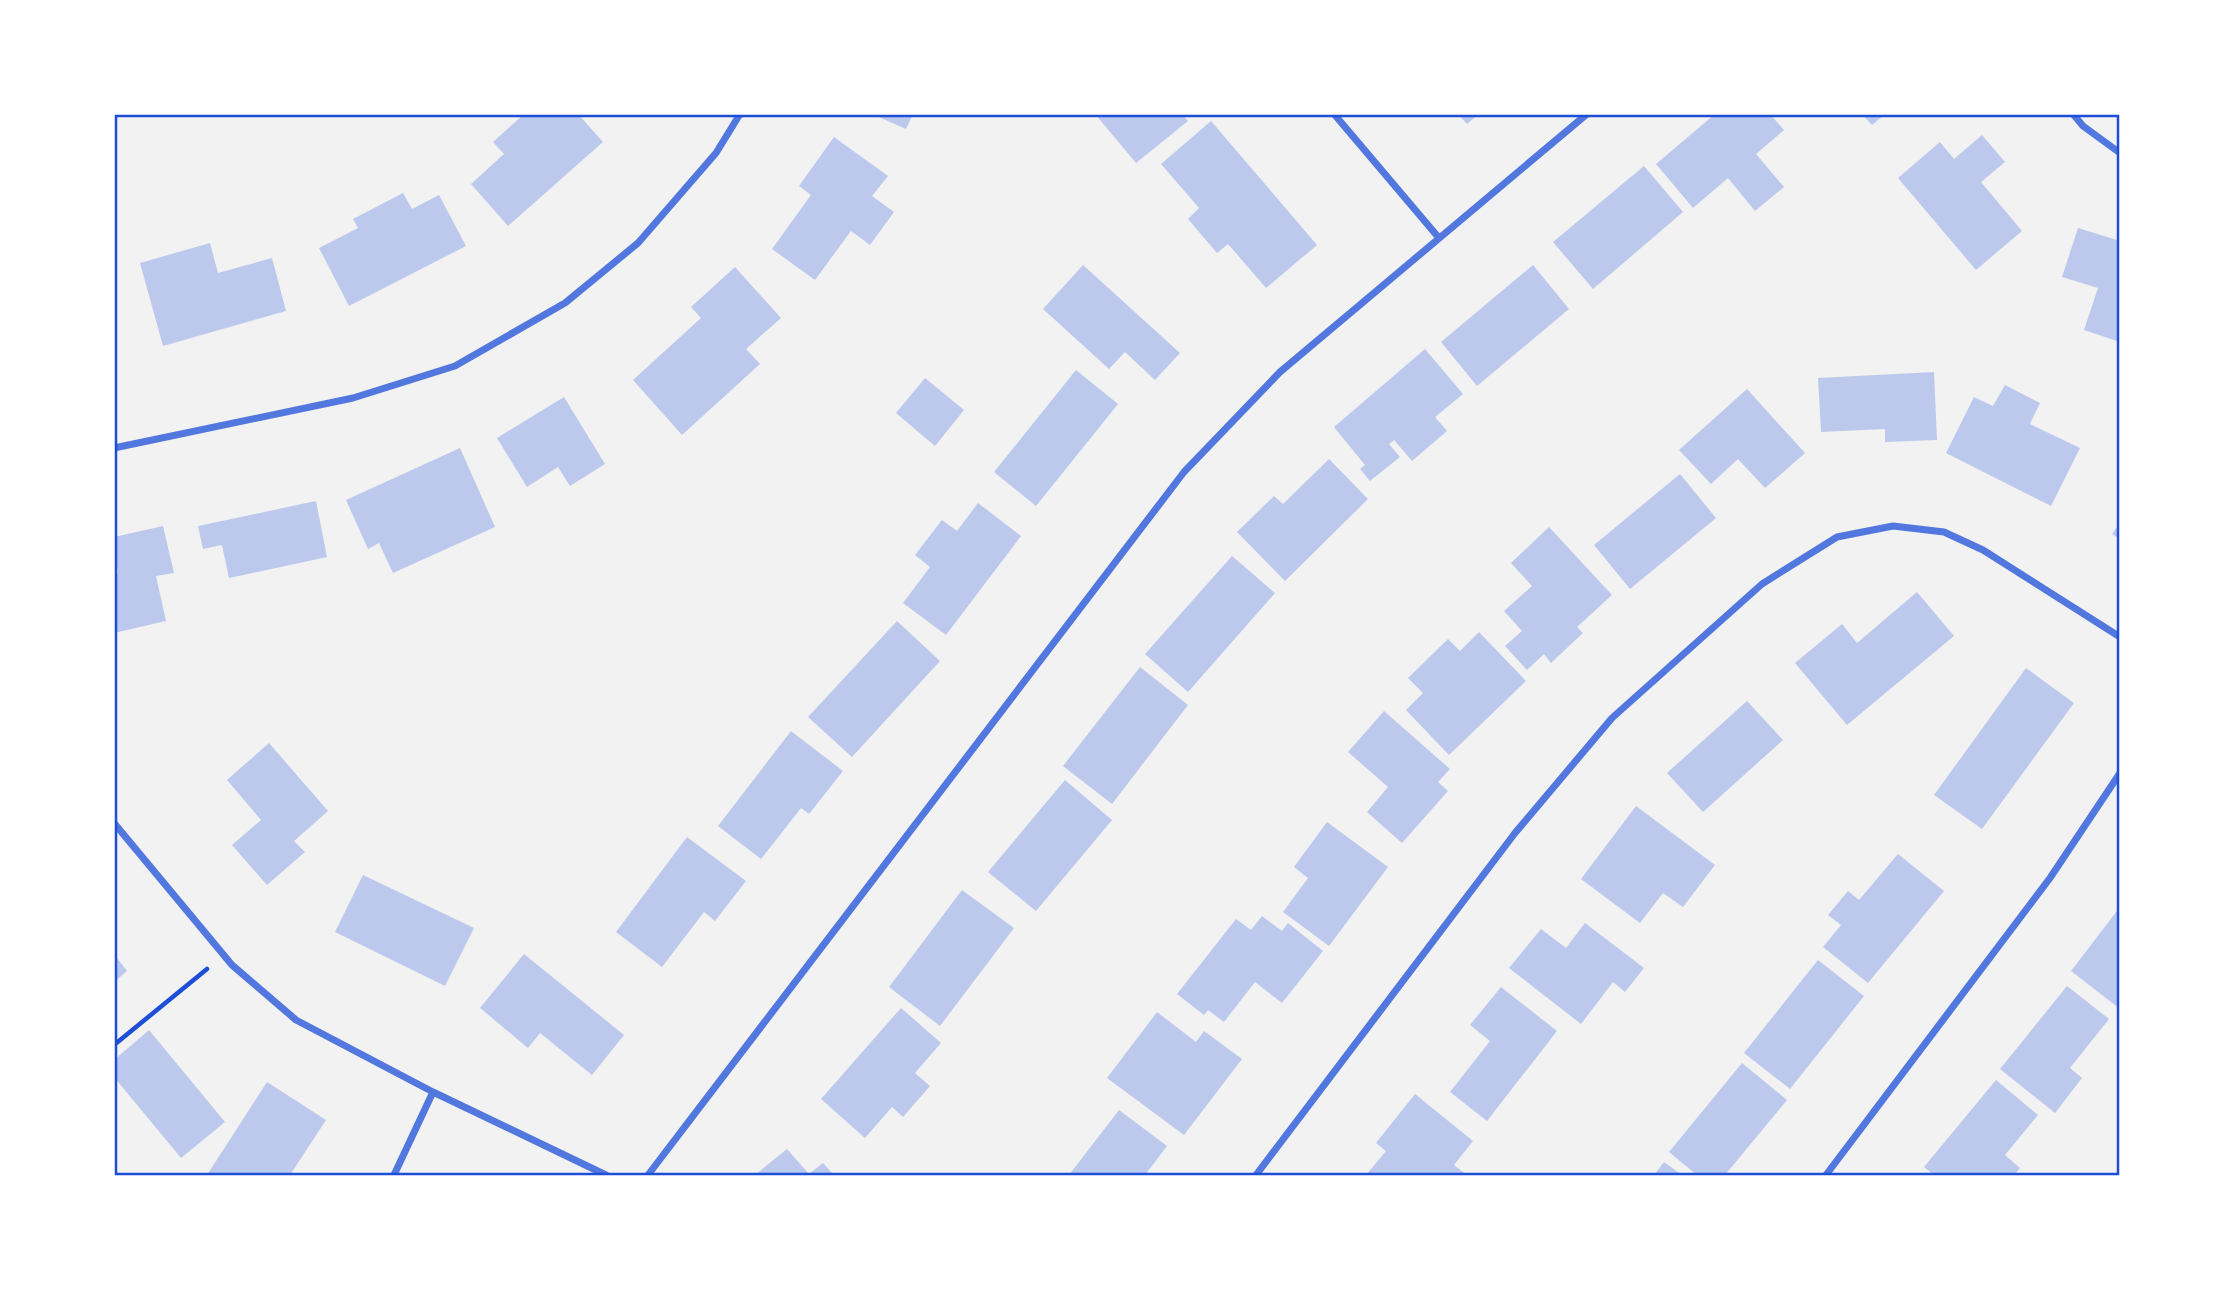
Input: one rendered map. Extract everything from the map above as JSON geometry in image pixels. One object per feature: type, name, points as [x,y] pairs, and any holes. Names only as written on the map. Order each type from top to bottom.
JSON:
[{"type":"street","points":[[114,448],[353,398],[455,366],[565,303],[638,243],[716,153],[740,114]]},
{"type":"street","points":[[1334,114],[1439,239]]},
{"type":"street","points":[[648,1175],[1184,471],[1280,372],[1587,114]]},
{"type":"street","points":[[2073,114],[2083,126],[2120,153]]},
{"type":"street","points":[[1256,1175],[1515,833],[1612,718],[1762,584],[1783,570],[1837,537],[1893,526],[1944,532],[1983,550],[2120,637]]},
{"type":"street","points":[[1826,1175],[2050,878],[2120,774]]},
{"type":"street","points":[[114,824],[232,965],[296,1020],[433,1092],[606,1175]]},
{"type":"street","points":[[394,1175],[433,1092]]},
{"type":"path","points":[[114,1045],[223,955]]},
{"type":"building","points":[[524,114],[578,114],[603,142],[508,226],[471,184],[504,154],[493,142]]},
{"type":"building","points":[[872,114],[913,114],[906,129]]},
{"type":"building","points":[[1095,114],[1182,114],[1188,121],[1136,163]]},
{"type":"building","points":[[1458,114],[1479,114],[1467,124]]},
{"type":"building","points":[[1715,114],[1770,114],[1784,130],[1756,154],[1784,187],[1755,211],[1728,178],[1693,208],[1656,164]]},
{"type":"building","points":[[1862,114],[1885,114],[1872,125]]},
{"type":"building","points":[[1211,121],[1317,245],[1266,288],[1228,244],[1217,253],[1188,219],[1199,208],[1161,164]]},
{"type":"building","points":[[1982,135],[2005,162],[1981,182],[2022,231],[1976,270],[1898,178],[1940,142],[1954,159]]},
{"type":"building","points":[[834,137],[888,176],[872,196],[894,212],[870,245],[851,231],[815,280],[772,249],[811,195],[799,186]]},
{"type":"building","points":[[1644,166],[1683,212],[1593,289],[1553,242]]},
{"type":"building","points":[[403,193],[412,209],[439,195],[466,246],[349,306],[319,248],[358,228],[353,219]]},
{"type":"building","points":[[2078,228],[2120,241],[2120,342],[2084,330],[2098,288],[2062,277]]},
{"type":"building","points":[[210,243],[218,273],[272,258],[286,311],[163,346],[140,263]]},
{"type":"building","points":[[1083,265],[1180,353],[1155,380],[1125,352],[1109,369],[1043,309]]},
{"type":"building","points":[[1533,265],[1569,309],[1477,386],[1441,342]]},
{"type":"building","points":[[735,267],[781,318],[746,349],[760,364],[682,435],[633,380],[701,318],[691,307]]},
{"type":"building","points":[[1425,349],[1463,394],[1435,417],[1447,431],[1412,461],[1394,440],[1389,444],[1400,457],[1370,481],[1360,469],[1365,465],[1334,427]]},
{"type":"building","points":[[1076,370],[1118,404],[1036,506],[994,472]]},
{"type":"building","points":[[1934,372],[1937,440],[1885,442],[1885,429],[1821,432],[1818,378]]},
{"type":"building","points":[[925,378],[964,410],[935,446],[896,413]]},
{"type":"building","points":[[2005,385],[2040,403],[2030,424],[2080,448],[2051,506],[1946,453],[1974,397],[1993,406]]},
{"type":"building","points":[[1747,389],[1805,453],[1765,488],[1738,459],[1711,484],[1679,450]]},
{"type":"building","points":[[564,397],[605,464],[570,486],[558,467],[527,487],[497,438]]},
{"type":"building","points":[[460,448],[495,527],[393,573],[379,543],[368,549],[346,500]]},
{"type":"building","points":[[1329,459],[1368,499],[1285,581],[1237,532],[1274,496],[1283,504]]},
{"type":"building","points":[[1680,474],[1716,518],[1630,589],[1594,545]]},
{"type":"building","points":[[316,501],[327,557],[229,578],[222,545],[203,549],[198,526]]},
{"type":"building","points":[[978,503],[1021,536],[946,635],[903,603],[930,567],[915,555],[942,520],[957,531]]},
{"type":"building","points":[[2120,523],[2120,539],[2112,534]]},
{"type":"building","points":[[163,526],[174,573],[156,576],[166,621],[114,633],[114,574],[118,573],[114,537]]},
{"type":"building","points":[[1549,527],[1612,595],[1577,627],[1583,633],[1551,663],[1544,654],[1527,670],[1505,646],[1522,631],[1504,611],[1532,586],[1511,563]]},
{"type":"building","points":[[1232,556],[1275,593],[1188,692],[1145,654]]},
{"type":"building","points":[[1917,592],[1954,636],[1847,725],[1795,663],[1842,624],[1857,643]]},
{"type":"building","points":[[897,621],[940,661],[852,757],[808,717]]},
{"type":"building","points":[[1479,632],[1526,681],[1449,755],[1406,710],[1423,693],[1408,678],[1448,639],[1460,651]]},
{"type":"building","points":[[1140,667],[1188,705],[1112,804],[1063,766]]},
{"type":"building","points":[[2026,668],[2074,703],[1982,829],[1934,795]]},
{"type":"building","points":[[1747,701],[1783,740],[1703,812],[1667,773]]},
{"type":"building","points":[[1384,711],[1450,769],[1438,782],[1448,791],[1402,843],[1367,812],[1388,787],[1348,752]]},
{"type":"building","points":[[791,731],[843,771],[809,814],[801,808],[761,859],[718,826]]},
{"type":"building","points":[[269,743],[328,811],[294,841],[305,852],[267,885],[232,845],[261,820],[227,780]]},
{"type":"building","points":[[1065,780],[1112,820],[1036,911],[988,872]]},
{"type":"building","points":[[1636,806],[1715,865],[1683,907],[1663,893],[1640,923],[1581,879]]},
{"type":"building","points":[[1327,822],[1388,867],[1329,946],[1283,912],[1308,878],[1294,867]]},
{"type":"building","points":[[687,837],[746,881],[715,921],[704,912],[662,967],[616,932]]},
{"type":"building","points":[[1898,854],[1944,891],[1868,983],[1823,947],[1841,925],[1828,915],[1848,891],[1859,900]]},
{"type":"building","points":[[363,875],[474,928],[445,986],[335,932]]},
{"type":"building","points":[[962,890],[1014,928],[940,1026],[889,987]]},
{"type":"building","points":[[2120,907],[2120,1009],[2071,971]]},
{"type":"building","points":[[1262,916],[1282,931],[1288,923],[1323,951],[1282,1003],[1255,982],[1224,1022],[1208,1010],[1204,1015],[1177,994],[1236,919],[1251,930]]},
{"type":"building","points":[[1585,923],[1644,968],[1625,992],[1613,982],[1581,1024],[1509,968],[1541,929],[1566,948]]},
{"type":"building","points":[[114,954],[127,971],[114,982]]},
{"type":"building","points":[[524,954],[624,1035],[592,1075],[540,1033],[528,1048],[480,1008]]},
{"type":"building","points":[[1818,960],[1864,996],[1790,1089],[1744,1053]]},
{"type":"building","points":[[2067,986],[2109,1019],[2070,1068],[2082,1078],[2055,1113],[2000,1069]]},
{"type":"building","points":[[1501,987],[1557,1031],[1487,1121],[1450,1092],[1490,1041],[1470,1025]]},
{"type":"building","points":[[901,1008],[941,1043],[915,1073],[930,1086],[903,1117],[892,1107],[865,1138],[821,1099]]},
{"type":"building","points":[[1157,1012],[1196,1042],[1204,1031],[1242,1059],[1184,1135],[1107,1078]]},
{"type":"building","points":[[149,1030],[225,1122],[181,1158],[114,1077],[114,1060]]},
{"type":"building","points":[[1742,1063],[1787,1100],[1725,1175],[1697,1175],[1669,1152]]},
{"type":"building","points":[[1996,1080],[2038,1115],[2005,1155],[2020,1168],[2014,1175],[1934,1175],[1924,1167]]},
{"type":"building","points":[[267,1082],[326,1120],[290,1175],[207,1175]]},
{"type":"building","points":[[1415,1094],[1473,1141],[1454,1165],[1467,1175],[1366,1175],[1386,1151],[1376,1143]]},
{"type":"building","points":[[1119,1110],[1167,1146],[1145,1175],[1069,1175]]},
{"type":"building","points":[[787,1149],[809,1174],[823,1163],[834,1175],[755,1175]]},
{"type":"building","points":[[1664,1162],[1682,1175],[1654,1175]]}]
